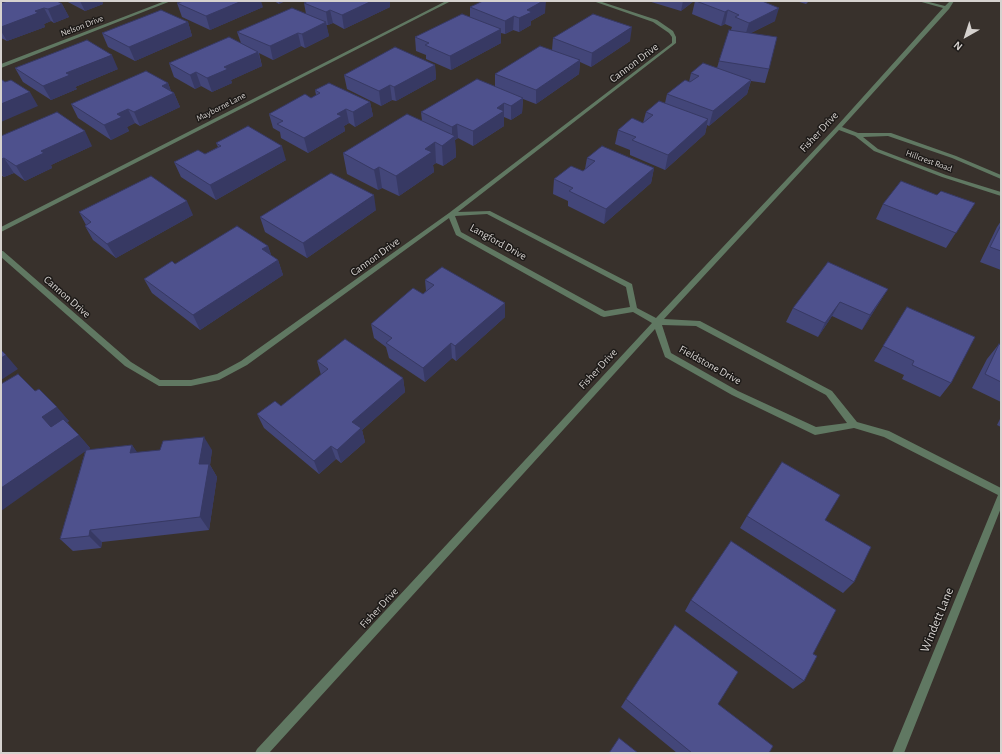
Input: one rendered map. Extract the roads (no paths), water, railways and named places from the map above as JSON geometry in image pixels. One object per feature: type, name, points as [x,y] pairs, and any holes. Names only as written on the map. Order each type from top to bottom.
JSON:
[{"type":"street","name":"Nelson Drive","points":[[1,66],[169,1]]},
{"type":"street","name":"Mayborne Lane","points":[[1,230],[449,1]]},
{"type":"street","name":"Cannon Drive","points":[[1,253],[128,364],[159,383],[191,383],[219,377],[244,363],[451,214],[674,43],[670,32],[655,21],[595,1]]},
{"type":"street","points":[[920,1],[950,5]]},
{"type":"street","name":"Fisher Drive","points":[[261,753],[950,5]]},
{"type":"street","name":"Hillcrest Road","points":[[838,128],[857,135],[876,150],[944,176],[1001,194]]},
{"type":"street","name":"Hillcrest Road","points":[[857,135],[889,134],[954,157],[1001,177]]},
{"type":"street","name":"Langford Drive","points":[[488,212],[629,286],[634,309],[604,314],[458,233],[451,214],[488,212]]},
{"type":"street","points":[[634,309],[657,322],[697,323],[829,393],[854,425]]},
{"type":"street","name":"Fieldstone Drive","points":[[657,322],[668,355],[736,393],[815,431],[854,425],[886,434],[1001,492]]},
{"type":"street","name":"Windett Lane","points":[[898,753],[1001,498]]}]
